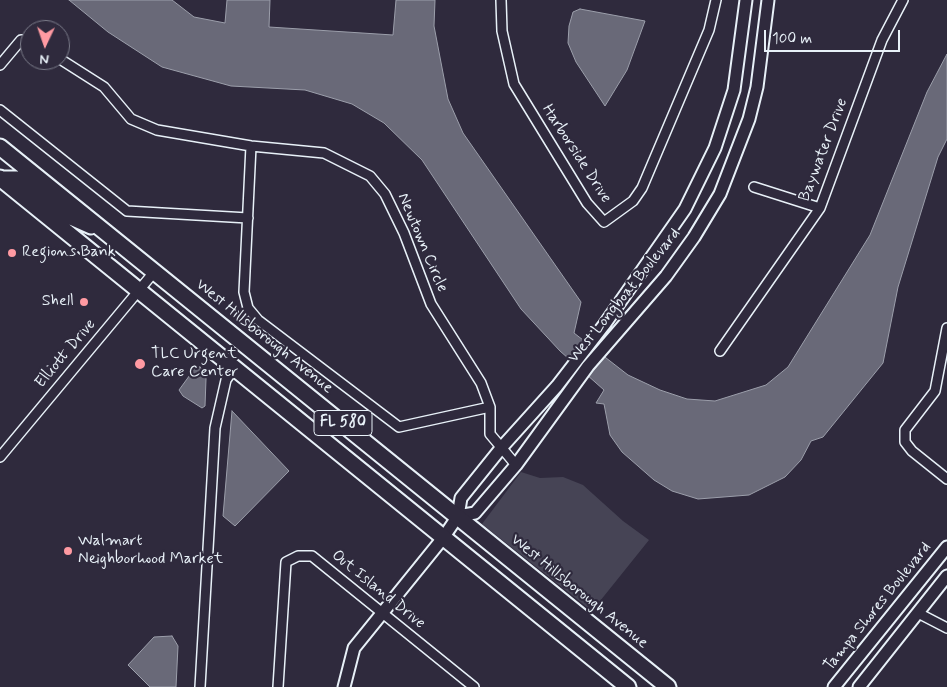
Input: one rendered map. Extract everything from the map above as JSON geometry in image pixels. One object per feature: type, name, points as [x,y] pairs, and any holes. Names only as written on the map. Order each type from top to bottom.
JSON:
[{"type":"main road","name":"West Hillsborough Avenue","points":[[0,147],[668,687]]},
{"type":"main road","points":[[0,160],[16,160]]},
{"type":"main road","points":[[1,178],[17,179],[73,218],[108,234]]},
{"type":"main road","name":"FL 580","points":[[1,178],[628,687]]},
{"type":"street","name":"Harborside Drive","points":[[501,0],[502,31],[514,84],[571,179],[587,203],[604,222],[634,201],[642,188],[709,30],[716,0]]},
{"type":"street","name":"West Longboat Boulevard","points":[[344,687],[354,648],[443,538],[458,516],[461,498],[557,386],[604,325],[685,209],[715,148],[734,90],[746,0]]},
{"type":"street","name":"West Longboat Boulevard","points":[[458,516],[476,513],[516,465],[567,394],[613,336],[682,256],[720,194],[749,119],[757,87],[768,0]]},
{"type":"street","name":"Baywater Drive","points":[[720,350],[820,208],[882,40],[903,0]]},
{"type":"street","points":[[0,66],[20,41]]},
{"type":"street","name":"Newtown Circle","points":[[70,66],[104,88],[132,119],[157,130],[252,146],[324,153],[370,176],[390,203],[431,304],[481,383],[490,407],[490,434],[516,465]]},
{"type":"street","points":[[0,110],[127,211],[248,218]]},
{"type":"street","points":[[252,146],[244,292],[248,308],[258,320],[399,427],[490,407]]},
{"type":"street","points":[[754,187],[820,208]]},
{"type":"street","name":"Elliott Drive","points":[[0,457],[155,271]]},
{"type":"street","points":[[947,328],[935,391],[905,430],[905,442],[912,451],[947,479]]},
{"type":"street","points":[[200,687],[215,428],[226,380],[235,367]]},
{"type":"street","name":"Tampa Shores Boulevard","points":[[834,687],[947,547]]},
{"type":"street","name":"Out Island Drive","points":[[278,687],[286,562],[298,556],[312,556],[474,687]]},
{"type":"street","points":[[859,687],[947,576]]},
{"type":"street","points":[[918,613],[947,628]]},
{"type":"shaded area","points":[[521,472],[540,478],[563,477],[583,485],[623,521],[649,540],[592,611],[482,524]]},
{"type":"water","points":[[69,0],[172,0],[194,17],[225,23],[227,0],[270,0],[269,27],[393,35],[396,0],[435,0],[434,26],[448,99],[463,133],[581,302],[574,333],[628,375],[660,390],[687,399],[715,401],[766,385],[788,367],[870,235],[927,92],[947,54],[947,139],[938,157],[898,287],[883,363],[823,437],[811,441],[801,460],[785,477],[749,495],[698,499],[672,491],[654,480],[622,452],[610,435],[604,404],[596,403],[604,390],[560,351],[521,309],[422,160],[384,123],[352,104],[305,90],[231,86],[162,67],[108,32]]},
{"type":"water","points":[[580,9],[645,21],[627,70],[605,106],[576,62],[568,43],[569,26],[573,12]]},
{"type":"water","points":[[200,367],[205,372],[206,379],[205,406],[202,408],[183,396],[179,390],[195,368]]},
{"type":"water","points":[[232,411],[289,471],[235,526],[223,516]]},
{"type":"water","points":[[172,636],[178,646],[176,687],[150,687],[128,665],[154,637]]},
{"type":"place","name":"Regions Bank","points":[[12,253]]},
{"type":"place","name":"Shell","points":[[84,302]]},
{"type":"place","name":"TLC Urgent Care Center","points":[[140,364]]},
{"type":"place","name":"Walmart Neighborhood Market","points":[[68,551]]}]
